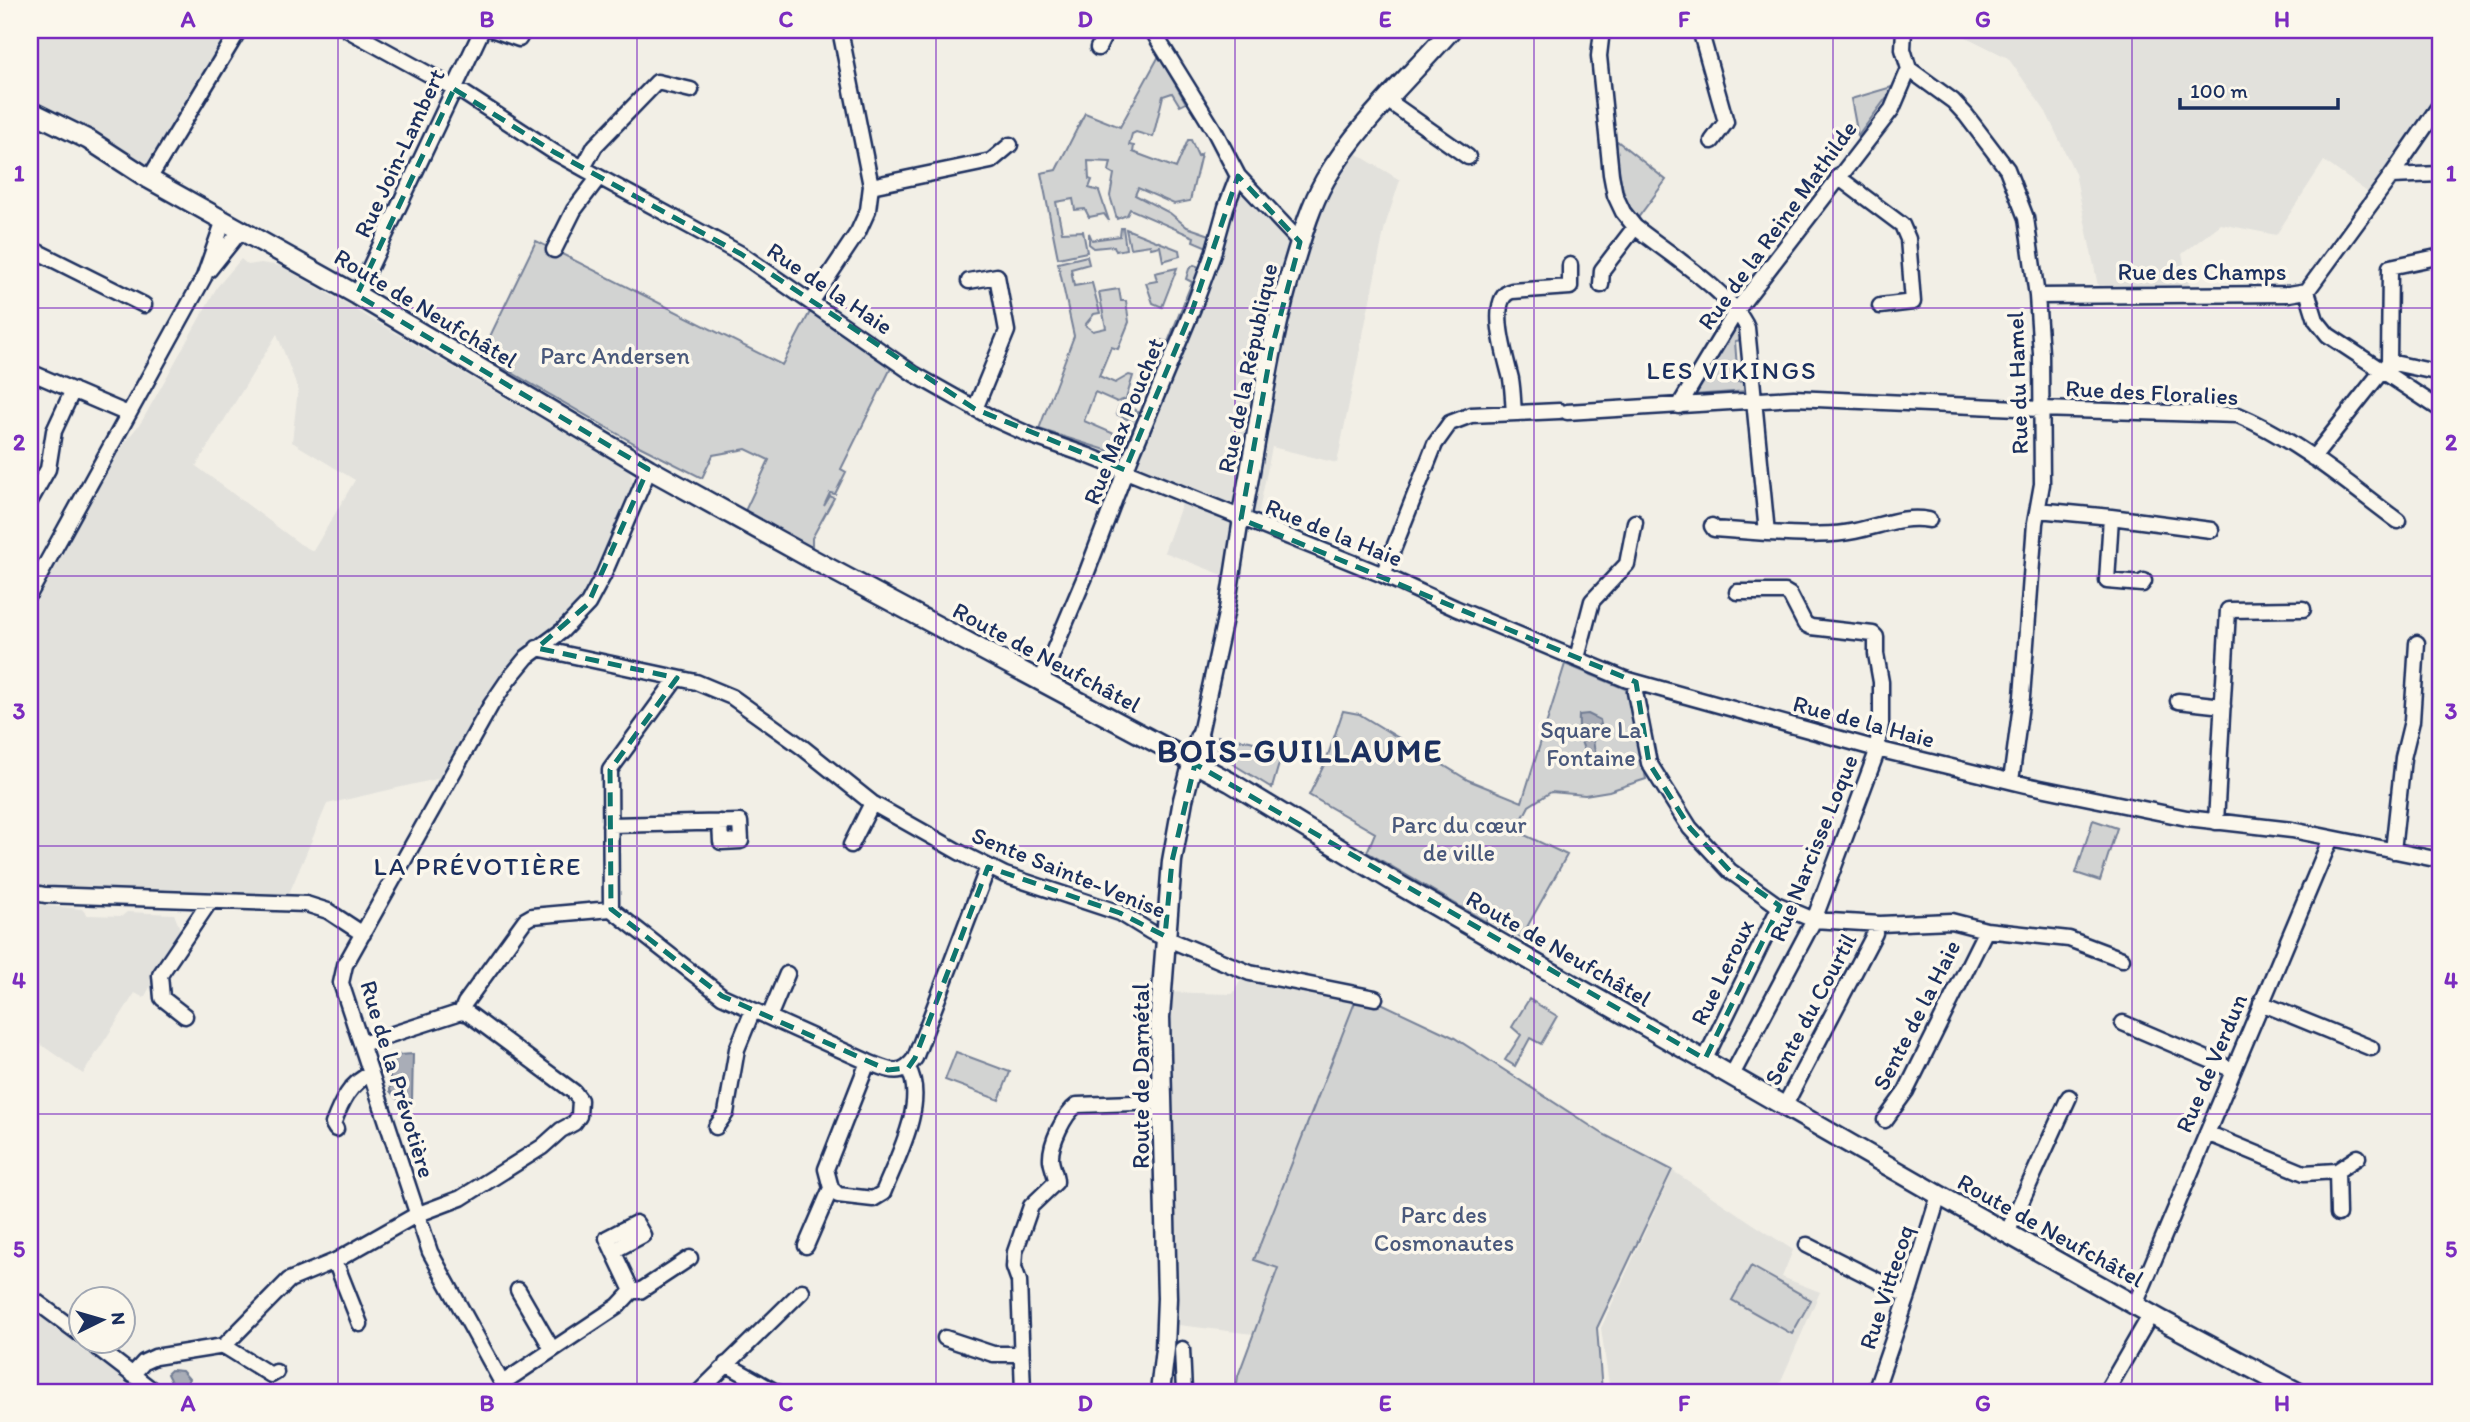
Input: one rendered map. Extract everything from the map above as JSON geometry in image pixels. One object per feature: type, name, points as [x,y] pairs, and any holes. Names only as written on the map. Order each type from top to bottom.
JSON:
[{"type":"main road","name":"Rue de la République","points":[[1241,519],[1271,351],[1314,201],[1348,147],[1451,30]]},
{"type":"main road","name":"Route de Neufchâtel","points":[[30,111],[89,140],[149,179],[357,295],[649,469],[1193,762],[1401,886],[1939,1195],[2134,1305],[2297,1392]]},
{"type":"main road","name":"Rue de la République","points":[[1193,762],[1199,738]]},
{"type":"main road","name":"Route de Darnétal","points":[[1160,1392],[1167,1298],[1160,1017],[1172,861],[1193,762]]},
{"type":"street","points":[[149,179],[239,30]]},
{"type":"street","name":"Rue de la Haie","points":[[348,30],[454,89],[583,168],[741,254],[914,374],[975,409],[1032,436],[1383,575],[1455,608],[1636,682],[1877,749],[2011,781],[2187,818],[2256,825],[2440,860]]},
{"type":"street","name":"Rue Join-Lambert","points":[[357,295],[482,30]]},
{"type":"street","points":[[494,30],[519,39],[524,30]]},
{"type":"street","points":[[812,301],[858,232],[868,210],[871,186],[841,30]]},
{"type":"street","points":[[1098,48],[1107,30]]},
{"type":"street","points":[[1152,30],[1214,130],[1238,176],[1300,243]]},
{"type":"street","points":[[1602,30],[1599,56],[1611,174],[1615,194],[1623,212],[1635,227],[1721,295],[1737,310],[1747,328],[1767,533]]},
{"type":"street","points":[[1700,30],[1726,122],[1712,141]]},
{"type":"street","points":[[1904,30],[1903,49],[1909,69]]},
{"type":"street","name":"Rue de la Reine Mathilde","points":[[1679,407],[1737,310],[1892,109],[1909,69]]},
{"type":"street","name":"Rue du Hamel","points":[[1909,69],[1953,101],[1966,115],[2007,169],[2026,218],[2037,296],[2041,353],[2042,471],[2035,523],[2022,697],[2011,781]]},
{"type":"street","points":[[583,168],[595,146],[657,82],[691,90]]},
{"type":"street","points":[[1387,100],[1468,158]]},
{"type":"street","name":"Rue des Champs","points":[[2037,296],[2289,294],[2307,291],[2440,105]]},
{"type":"street","points":[[871,186],[991,161],[1010,145]]},
{"type":"street","points":[[2391,176],[2440,174]]},
{"type":"street","name":"Rue Max Pouchet","points":[[1041,681],[1193,308],[1238,176]]},
{"type":"street","points":[[554,250],[574,210],[600,177]]},
{"type":"street","points":[[1838,177],[1902,225],[1908,239],[1913,302],[1880,306]]},
{"type":"street","points":[[30,593],[204,276],[223,220]]},
{"type":"street","points":[[1601,285],[1602,270],[1635,227]]},
{"type":"street","points":[[204,276],[242,229]]},
{"type":"street","points":[[30,248],[144,305]]},
{"type":"street","points":[[2313,458],[2386,366],[2390,267],[2437,257]]},
{"type":"street","points":[[1514,413],[1510,374],[1503,354],[1500,312],[1502,297],[1512,290],[1570,287],[1570,265]]},
{"type":"street","points":[[969,281],[998,276],[1007,331],[975,409]]},
{"type":"street","points":[[2307,291],[2321,329],[2386,366],[2440,410]]},
{"type":"street","points":[[2386,366],[2440,373]]},
{"type":"street","points":[[30,372],[128,414]]},
{"type":"street","points":[[30,501],[48,469],[54,431],[73,390]]},
{"type":"street","name":"Rue des Floralies","points":[[1383,575],[1435,444],[1450,423],[1471,415],[1679,407],[1806,398],[2040,410],[2238,415],[2267,428],[2313,458],[2398,521]]},
{"type":"street","name":"Rue de la Prévotière","points":[[506,1387],[430,1252],[341,983],[345,965],[491,705],[520,664],[562,631],[588,604],[603,576],[649,469]]},
{"type":"street","points":[[2038,510],[2211,530]]},
{"type":"street","points":[[1712,526],[1714,529],[1814,535],[1853,531],[1914,517],[1929,520]]},
{"type":"street","points":[[2110,517],[2106,581],[2142,584],[2144,581]]},
{"type":"street","name":"Rue de la République","points":[[1199,738],[1227,609],[1241,519]]},
{"type":"street","points":[[1577,658],[1592,601],[1627,564],[1635,523]]},
{"type":"street","name":"Rue Narcisse Loque","points":[[1732,1074],[1814,920],[1877,749],[1882,691],[1876,637],[1872,634],[1811,627],[1805,624],[1790,595],[1785,592],[1737,592]]},
{"type":"street","points":[[2216,822],[2228,610],[2303,609]]},
{"type":"street","points":[[2393,851],[2403,758],[2412,721],[2417,643]]},
{"type":"street","name":"Sente Sainte-Venise","points":[[537,648],[696,682],[732,697],[802,747],[872,803],[972,859],[1076,900],[1121,913],[1146,930],[1250,973],[1375,998]]},
{"type":"street","points":[[611,909],[610,770],[677,678]]},
{"type":"street","points":[[1636,682],[1635,692],[1649,762],[1690,828],[1730,871],[1780,906],[1814,920],[1880,924],[1951,921],[1986,930],[2069,939],[2122,959]]},
{"type":"street","points":[[2178,701],[2223,706]]},
{"type":"street","points":[[851,845],[872,803]]},
{"type":"street","points":[[610,825],[720,822]]},
{"type":"street","name":"Rue de Verdun","points":[[2134,1305],[2330,838]]},
{"type":"street","points":[[461,1012],[525,920],[532,916],[611,909],[722,996],[888,1070],[908,1068],[915,1058],[988,866]]},
{"type":"street","points":[[30,892],[45,895],[306,904],[328,911],[363,934]]},
{"type":"street","points":[[185,1016],[162,998],[160,975],[210,901]]},
{"type":"street","name":"Rue Leroux","points":[[1705,1059],[1780,906]]},
{"type":"street","name":"Sente de la Haie","points":[[1885,1120],[1906,1091],[1986,930]]},
{"type":"street","name":"Sente du Courtil","points":[[1785,1105],[1875,933]]},
{"type":"street","points":[[769,1017],[787,974]]},
{"type":"street","points":[[2261,1003],[2371,1048]]},
{"type":"street","points":[[716,1128],[726,1113],[737,1049],[753,1010]]},
{"type":"street","points":[[132,1375],[144,1362],[155,1357],[223,1346],[289,1280],[335,1261],[416,1215],[461,1198],[542,1147],[561,1130],[574,1123],[579,1115],[580,1100],[574,1092],[469,1014],[461,1012],[359,1037]]},
{"type":"street","points":[[2123,1023],[2233,1070]]},
{"type":"street","points":[[868,1062],[825,1168],[831,1188],[838,1195],[873,1199],[883,1193],[913,1119],[914,1081],[908,1068]]},
{"type":"street","points":[[336,1129],[333,1124],[340,1106],[356,1082],[371,1074]]},
{"type":"street","points":[[2007,1233],[2068,1097]]},
{"type":"street","points":[[1023,1392],[1019,1281],[1014,1267],[1015,1252],[1031,1206],[1056,1182],[1052,1152],[1068,1111],[1077,1105],[1163,1102]]},
{"type":"street","points":[[2207,1133],[2304,1173],[2337,1171],[2358,1157]]},
{"type":"street","points":[[2337,1171],[2338,1214]]},
{"type":"street","points":[[807,1247],[831,1188]]},
{"type":"street","name":"Rue Vittecoq","points":[[1875,1392],[1909,1296],[1939,1195]]},
{"type":"street","points":[[1807,1245],[1909,1296]]},
{"type":"street","points":[[613,1251],[632,1291]]},
{"type":"street","points":[[506,1387],[552,1349],[618,1306],[632,1291],[640,1291],[690,1258]]},
{"type":"street","points":[[335,1261],[360,1324]]},
{"type":"street","points":[[518,1290],[552,1349]]},
{"type":"street","points":[[699,1392],[802,1292]]},
{"type":"street","points":[[30,1297],[66,1324]]},
{"type":"street","points":[[2106,1392],[2151,1314]]},
{"type":"street","points":[[945,1338],[993,1354],[1022,1353]]},
{"type":"street","points":[[223,1346],[271,1375],[276,1372]]},
{"type":"street","points":[[1182,1349],[1184,1392]]},
{"type":"street","points":[[108,1356],[155,1392]]},
{"type":"street","points":[[726,1364],[776,1392]]},
{"type":"highlighted area","points":[[454,89],[554,152],[741,254],[975,409],[1125,470],[1193,308],[1238,176],[1300,242],[1271,351],[1241,519],[1636,682],[1649,763],[1690,828],[1730,871],[1780,906],[1705,1059],[1195,764],[1172,861],[1165,936],[1120,913],[988,867],[915,1058],[908,1068],[888,1070],[722,996],[611,909],[610,770],[677,678],[537,648],[588,604],[648,469],[357,295]]},
{"type":"shaded area","points":[[30,30],[231,30],[151,166],[30,98]]},
{"type":"shaded area","points":[[1966,30],[2440,30],[2440,97],[2370,194],[2324,161],[2276,235],[2221,224],[2182,254],[2189,285],[2098,286],[2075,173],[2046,112],[2008,58],[1964,36]]},
{"type":"shaded area","points":[[1221,142],[1239,173],[1299,243],[1347,148],[1400,180],[1385,226],[1337,463],[1272,447],[1259,511],[1248,521],[1233,579],[1164,552],[1188,487],[1131,465],[1190,322],[1226,174],[1211,147]]},
{"type":"shaded area","points":[[241,259],[248,265],[261,263],[281,266],[629,470],[635,487],[583,601],[571,615],[511,666],[495,684],[441,778],[327,804],[288,896],[79,890],[30,882],[30,612],[112,459],[142,421],[217,287]],"holes":[[[277,334],[298,389],[292,442],[355,480],[313,551],[196,466]]]},
{"type":"shaded area","points":[[1588,714],[1600,720],[1601,725],[1596,727],[1593,741],[1600,764],[1598,766],[1588,757],[1580,736],[1579,715]]},
{"type":"shaded area","points":[[30,904],[82,909],[87,915],[122,916],[127,912],[174,914],[181,931],[144,998],[135,993],[83,1074],[30,1037]]},
{"type":"shaded area","points":[[1244,974],[1358,998],[1254,1260],[1278,1268],[1253,1334],[1170,1324],[1161,992],[1233,994]]},
{"type":"shaded area","points":[[413,1054],[412,1101],[397,1099],[390,1091],[390,1067],[398,1055]]},
{"type":"shaded area","points":[[1673,1171],[1793,1250],[1782,1277],[1820,1292],[1776,1392],[1610,1392],[1601,1328]]},
{"type":"shaded area","points":[[30,1297],[66,1326],[66,1356],[104,1356],[150,1392],[30,1392]]},
{"type":"shaded area","points":[[171,1370],[182,1371],[189,1379],[182,1392],[168,1389],[172,1384],[167,1374]]},
{"type":"green space","points":[[1159,56],[1186,103],[1180,106],[1172,93],[1163,96],[1153,137],[1136,132],[1132,134],[1129,145],[1134,146],[1133,152],[1176,168],[1188,140],[1191,140],[1198,156],[1201,154],[1190,201],[1174,204],[1138,188],[1135,195],[1170,213],[1187,227],[1210,235],[1210,246],[1193,241],[1194,237],[1130,209],[1127,215],[1117,219],[1110,196],[1114,174],[1109,171],[1111,162],[1088,161],[1089,179],[1092,180],[1089,188],[1099,191],[1109,221],[1104,214],[1089,217],[1085,209],[1075,210],[1073,199],[1056,202],[1062,232],[1083,231],[1087,252],[1058,258],[1041,173],[1056,170],[1085,113],[1120,127]]},
{"type":"green space","points":[[1895,86],[1858,136],[1851,99]]},
{"type":"green space","points":[[1616,140],[1666,180],[1637,219],[1623,191]]},
{"type":"green space","points":[[1121,228],[1126,249],[1116,251],[1114,246],[1094,248],[1089,244],[1089,233],[1092,240],[1120,236]]},
{"type":"green space","points":[[1126,229],[1179,250],[1180,256],[1163,261],[1160,246],[1130,248]]},
{"type":"green space","name":"Parc Andersen","points":[[536,241],[782,365],[810,312],[894,362],[841,469],[846,472],[835,494],[830,493],[824,506],[830,496],[834,498],[812,538],[812,548],[744,513],[769,460],[746,449],[713,455],[702,478],[639,446],[481,355]]},
{"type":"green space","points":[[1087,256],[1089,264],[1071,269],[1074,286],[1092,283],[1100,313],[1094,314],[1085,325],[1093,331],[1106,328],[1099,292],[1119,289],[1121,301],[1126,301],[1129,322],[1118,349],[1111,347],[1099,376],[1115,383],[1129,375],[1133,376],[1126,399],[1117,402],[1095,392],[1084,421],[1121,437],[1129,420],[1116,414],[1119,406],[1128,403],[1139,414],[1128,442],[1109,451],[1039,429],[1074,336],[1058,263]]},
{"type":"green space","points":[[1194,265],[1199,267],[1197,281],[1166,353],[1158,349],[1161,340],[1168,342],[1192,282],[1186,279],[1189,269]]},
{"type":"green space","points":[[1177,268],[1162,307],[1153,303],[1146,283],[1157,281],[1155,273]]},
{"type":"green space","points":[[1742,327],[1743,340],[1735,341],[1738,382],[1747,381],[1748,391],[1692,395],[1730,330]]},
{"type":"green space","name":"Parc du cœur de ville","points":[[1565,664],[1628,690],[1646,779],[1609,791],[1585,795],[1551,792],[1529,806],[1516,831],[1567,855],[1521,938],[1487,919],[1485,921],[1367,852],[1375,833],[1309,795],[1326,761],[1343,711],[1359,714],[1468,780],[1522,802]]},
{"type":"green space","points":[[1218,736],[1283,750],[1272,788],[1228,761],[1218,748]]},
{"type":"green space","points":[[2093,820],[2117,828],[2100,881],[2076,873]]},
{"type":"green space","points":[[1529,999],[1557,1016],[1541,1044],[1530,1038],[1515,1066],[1505,1060],[1521,1035],[1512,1027]]},
{"type":"green space","name":"Parc des Cosmonautes","points":[[1355,1002],[1379,1002],[1453,1037],[1603,1134],[1672,1170],[1597,1328],[1602,1392],[1236,1392],[1238,1376],[1278,1268],[1254,1260]]},
{"type":"green space","points":[[956,1052],[1010,1072],[999,1100],[945,1080]]},
{"type":"green space","points":[[1751,1266],[1811,1300],[1792,1334],[1732,1300]]},
{"type":"district","name":"LES VIKINGS","points":[[1732,370]]},
{"type":"district","name":"BOIS-GUILLAUME","points":[[1300,751]]},
{"type":"district","name":"LA PRÉVOTIÈRE","points":[[478,866]]},
{"type":"park label","name":"Square La Fontaine","points":[[1591,743]]}]
